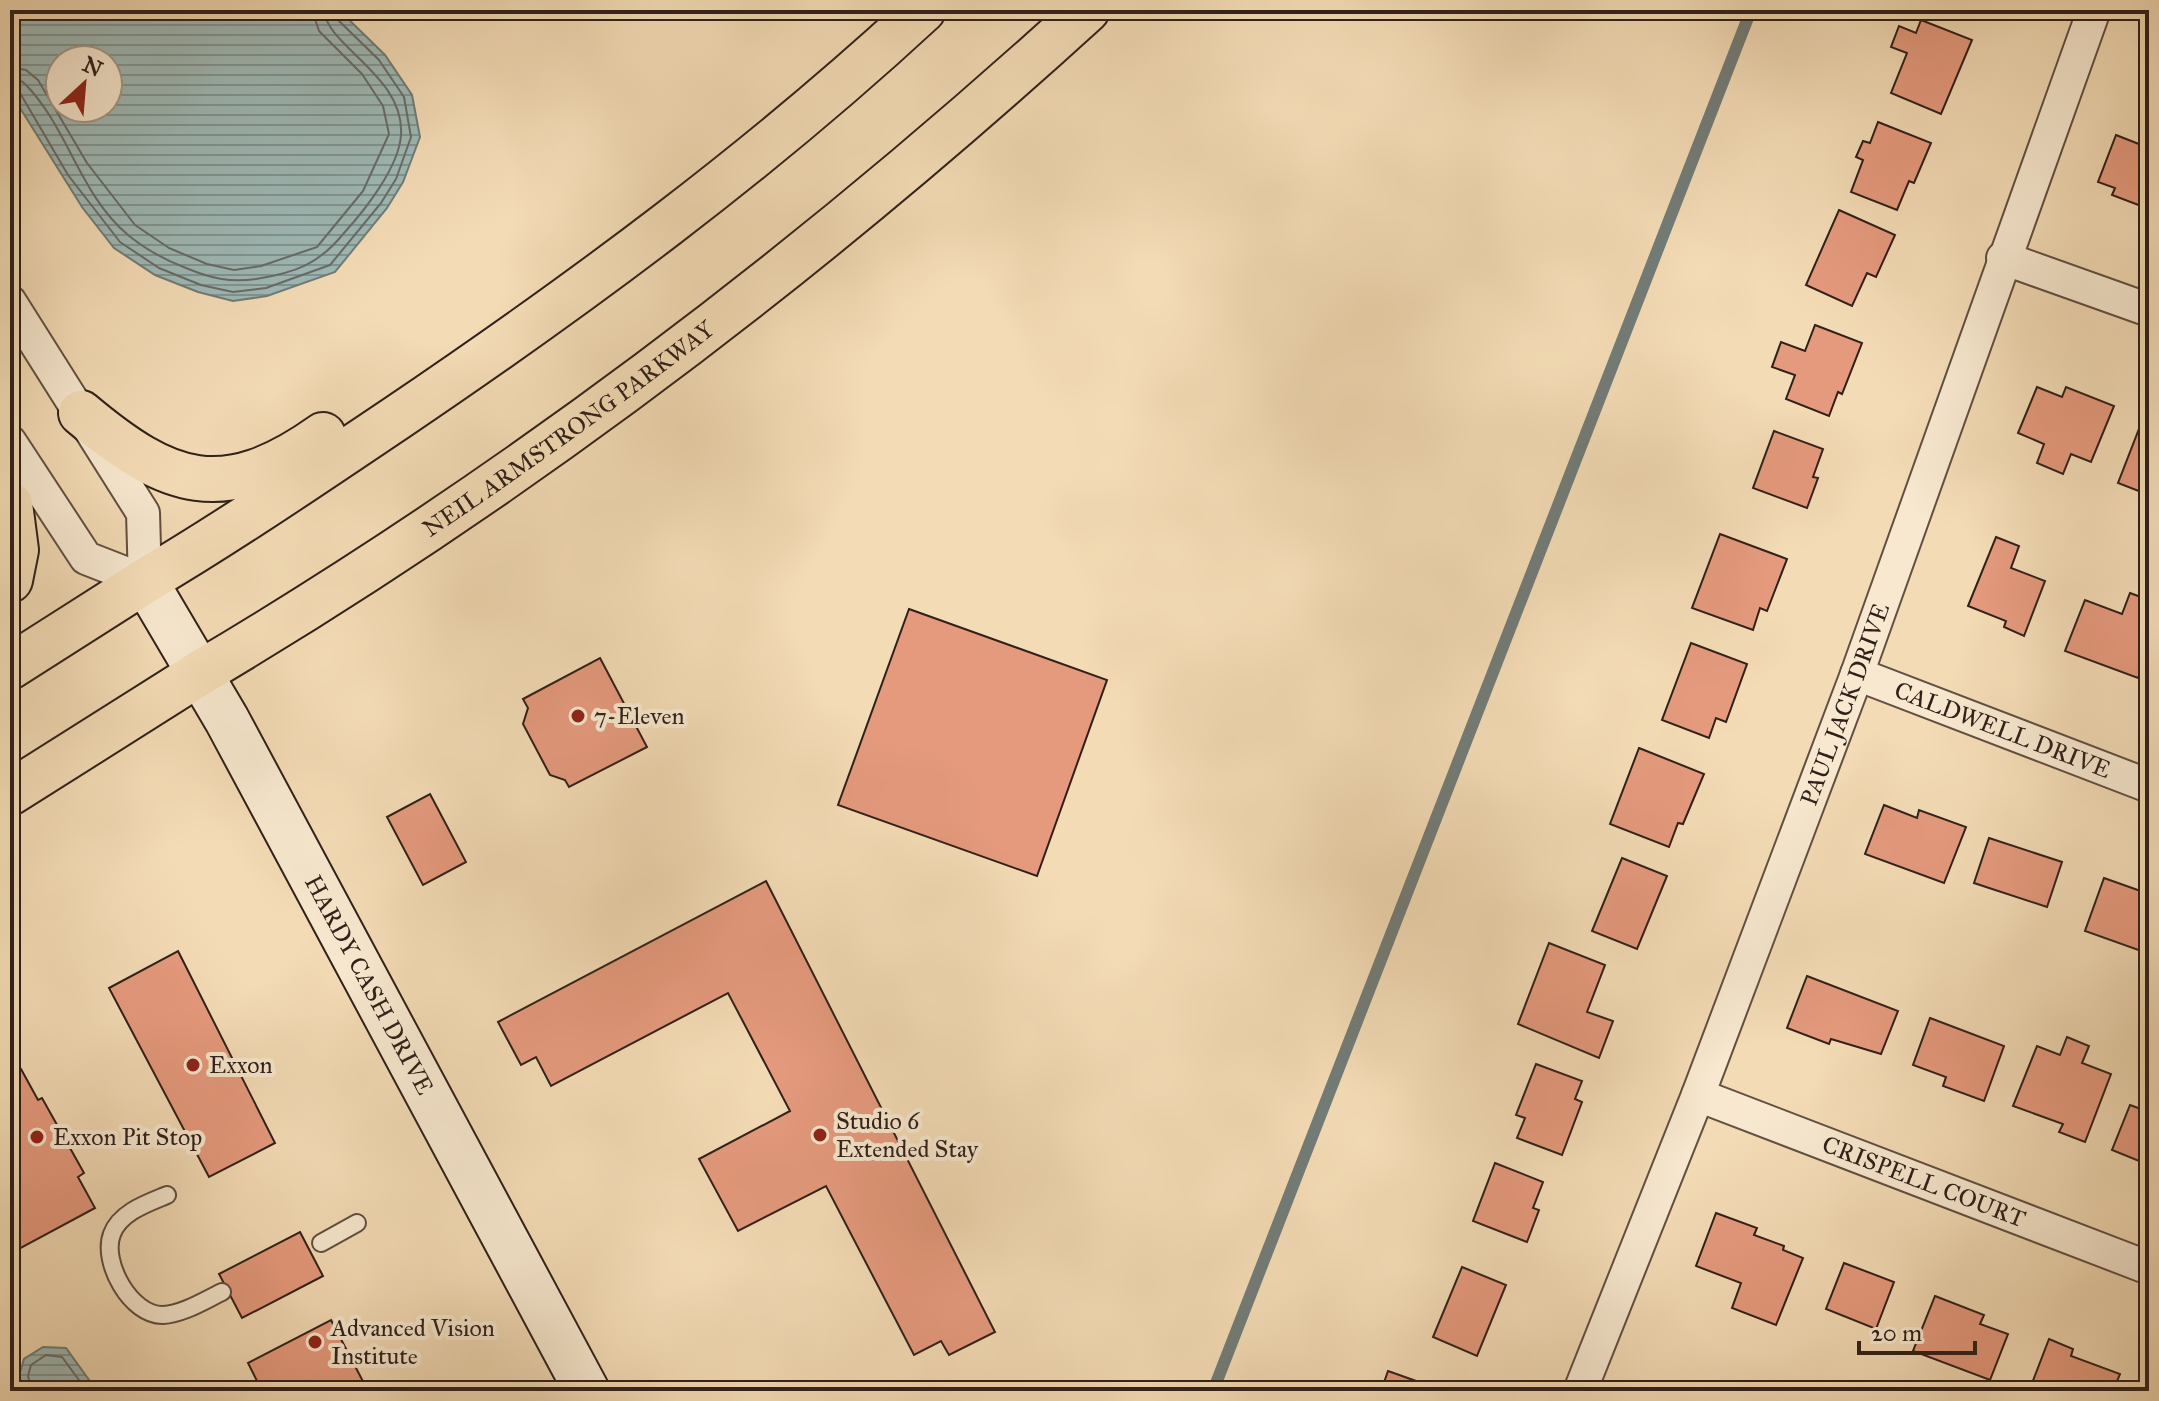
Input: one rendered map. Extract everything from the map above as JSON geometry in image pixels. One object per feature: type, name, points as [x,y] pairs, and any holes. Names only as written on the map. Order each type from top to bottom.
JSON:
[{"type":"main road","points":[[10,667],[228,532],[417,405],[637,249],[856,70],[923,10]]},
{"type":"main road","name":"NEIL ARMSTRONG PARKWAY","points":[[10,793],[308,609],[603,409],[763,289],[874,198],[1087,10]]},
{"type":"main road","points":[[81,413],[127,451],[178,475],[224,478],[272,465],[314,441],[619,226],[856,70]]},
{"type":"main road","points":[[10,504],[16,550],[10,580]]},
{"type":"street","name":"PAUL JACK DRIVE","points":[[1580,1391],[1698,1095],[1857,674],[2094,10]]},
{"type":"street","points":[[2003,258],[2149,310]]},
{"type":"street","points":[[10,302],[143,513],[145,581],[86,558],[10,442]]},
{"type":"street","name":"HARDY CASH DRIVE","points":[[145,581],[200,673],[587,1391]]},
{"type":"street","name":"CALDWELL DRIVE","points":[[1857,674],[2149,786]]},
{"type":"street","name":"CRISPELL COURT","points":[[1698,1095],[2149,1268]]},
{"type":"lane","points":[[167,1195],[136,1209],[112,1233],[110,1254],[127,1292],[149,1313],[164,1315],[222,1292]]},
{"type":"lane","points":[[321,1243],[357,1223]]},
{"type":"water","points":[[10,10],[339,10],[385,55],[412,95],[420,137],[403,182],[387,208],[335,272],[267,296],[233,301],[198,292],[155,275],[114,248],[82,207],[10,92]]},
{"type":"water","points":[[43,1347],[66,1348],[97,1391],[25,1391],[19,1376],[24,1359]]},
{"type":"building","points":[[1921,20],[1972,40],[1941,114],[1891,93],[1907,53],[1891,47],[1899,26],[1916,33]]},
{"type":"building","points":[[1878,122],[1931,143],[1914,183],[1909,181],[1897,210],[1851,192],[1863,160],[1856,157],[1863,141],[1870,143]]},
{"type":"building","points":[[2116,135],[2149,148],[2149,209],[2112,195],[2115,188],[2098,182]]},
{"type":"building","points":[[1839,210],[1895,235],[1876,277],[1867,273],[1852,306],[1806,285]]},
{"type":"building","points":[[1815,325],[1862,343],[1842,394],[1838,392],[1829,416],[1786,399],[1795,375],[1772,367],[1781,342],[1805,351]]},
{"type":"building","points":[[2037,387],[2062,397],[2066,387],[2114,406],[2091,462],[2071,454],[2063,474],[2037,463],[2044,444],[2018,433]]},
{"type":"building","points":[[2144,416],[2149,418],[2149,495],[2118,483]]},
{"type":"building","points":[[1774,431],[1823,449],[1813,477],[1818,478],[1807,508],[1753,488]]},
{"type":"building","points":[[1720,534],[1787,559],[1767,611],[1760,608],[1753,630],[1692,608]]},
{"type":"building","points":[[1996,537],[2019,546],[2011,568],[2045,581],[2024,636],[2004,627],[2006,621],[1968,606]]},
{"type":"building","points":[[2130,593],[2149,600],[2149,650],[2138,678],[2065,651],[2085,600],[2122,614]]},
{"type":"building","points":[[909,609],[1107,680],[1037,876],[838,805]]},
{"type":"building","points":[[1691,643],[1747,664],[1726,722],[1716,718],[1709,738],[1662,720]]},
{"type":"building","name":"7-Eleven","points":[[600,658],[647,747],[569,787],[565,780],[550,775],[523,724],[528,708],[523,699]]},
{"type":"building","points":[[1639,748],[1704,774],[1683,824],[1678,823],[1669,847],[1610,824]]},
{"type":"building","points":[[430,794],[466,862],[423,885],[387,817]]},
{"type":"building","points":[[1884,805],[1917,818],[1919,810],[1966,827],[1944,883],[1865,854]]},
{"type":"building","points":[[1989,838],[2062,862],[2047,907],[1974,883]]},
{"type":"building","points":[[1622,858],[1667,876],[1637,949],[1592,931]]},
{"type":"building","points":[[2104,878],[2149,894],[2149,938],[2144,952],[2085,931]]},
{"type":"building","name":"Studio 6 Extended Stay","points":[[766,881],[995,1332],[949,1355],[941,1341],[914,1355],[826,1186],[738,1231],[699,1159],[790,1111],[728,993],[551,1086],[536,1057],[521,1065],[498,1022]]},
{"type":"building","points":[[1549,943],[1605,965],[1587,1012],[1613,1021],[1599,1058],[1518,1024]]},
{"type":"building","name":"Exxon","points":[[178,951],[275,1143],[209,1177],[109,988]]},
{"type":"building","points":[[1807,976],[1898,1011],[1881,1054],[1831,1039],[1829,1044],[1787,1028]]},
{"type":"building","points":[[1930,1018],[2004,1046],[1984,1101],[1943,1086],[1946,1077],[1913,1065]]},
{"type":"building","points":[[2067,1037],[2089,1046],[2082,1063],[2111,1074],[2085,1142],[2059,1132],[2063,1124],[2013,1106],[2037,1046],[2060,1055]]},
{"type":"building","points":[[1536,1064],[1582,1081],[1575,1099],[1582,1102],[1562,1155],[1517,1138],[1525,1118],[1516,1115]]},
{"type":"building","name":"Exxon Pit Stop","points":[[21,1069],[38,1100],[42,1098],[84,1173],[78,1177],[95,1208],[17,1250],[10,1238],[10,1075]]},
{"type":"building","points":[[2130,1105],[2149,1112],[2149,1165],[2112,1150]]},
{"type":"building","points":[[1495,1163],[1543,1182],[1533,1208],[1539,1210],[1527,1242],[1473,1221]]},
{"type":"building","points":[[1716,1213],[1757,1228],[1754,1235],[1784,1246],[1783,1250],[1803,1258],[1776,1325],[1732,1308],[1741,1283],[1696,1266]]},
{"type":"building","points":[[300,1232],[323,1276],[242,1318],[219,1274]]},
{"type":"building","points":[[1844,1263],[1894,1282],[1876,1329],[1826,1309]]},
{"type":"building","points":[[1462,1267],[1506,1285],[1477,1356],[1433,1337]]},
{"type":"building","points":[[1935,1296],[1984,1315],[1980,1324],[2008,1334],[1990,1380],[1913,1351]]},
{"type":"building","name":"Advanced Vision Institute","points":[[331,1320],[368,1391],[262,1391],[248,1363]]},
{"type":"building","points":[[2049,1339],[2073,1349],[2071,1356],[2120,1374],[2113,1391],[2029,1391]]},
{"type":"building","points":[[1388,1371],[1436,1388],[1436,1391],[1381,1391]]},
{"type":"waterway","points":[[1213,1391],[1751,10]]},
{"type":"place","name":"7-Eleven","points":[[578,716]]},
{"type":"place","name":"Exxon","points":[[193,1065]]},
{"type":"place","name":"Studio 6 Extended Stay","points":[[820,1135]]},
{"type":"place","name":"Exxon Pit Stop","points":[[37,1137]]},
{"type":"place","name":"Advanced Vision Institute","points":[[315,1342]]}]
